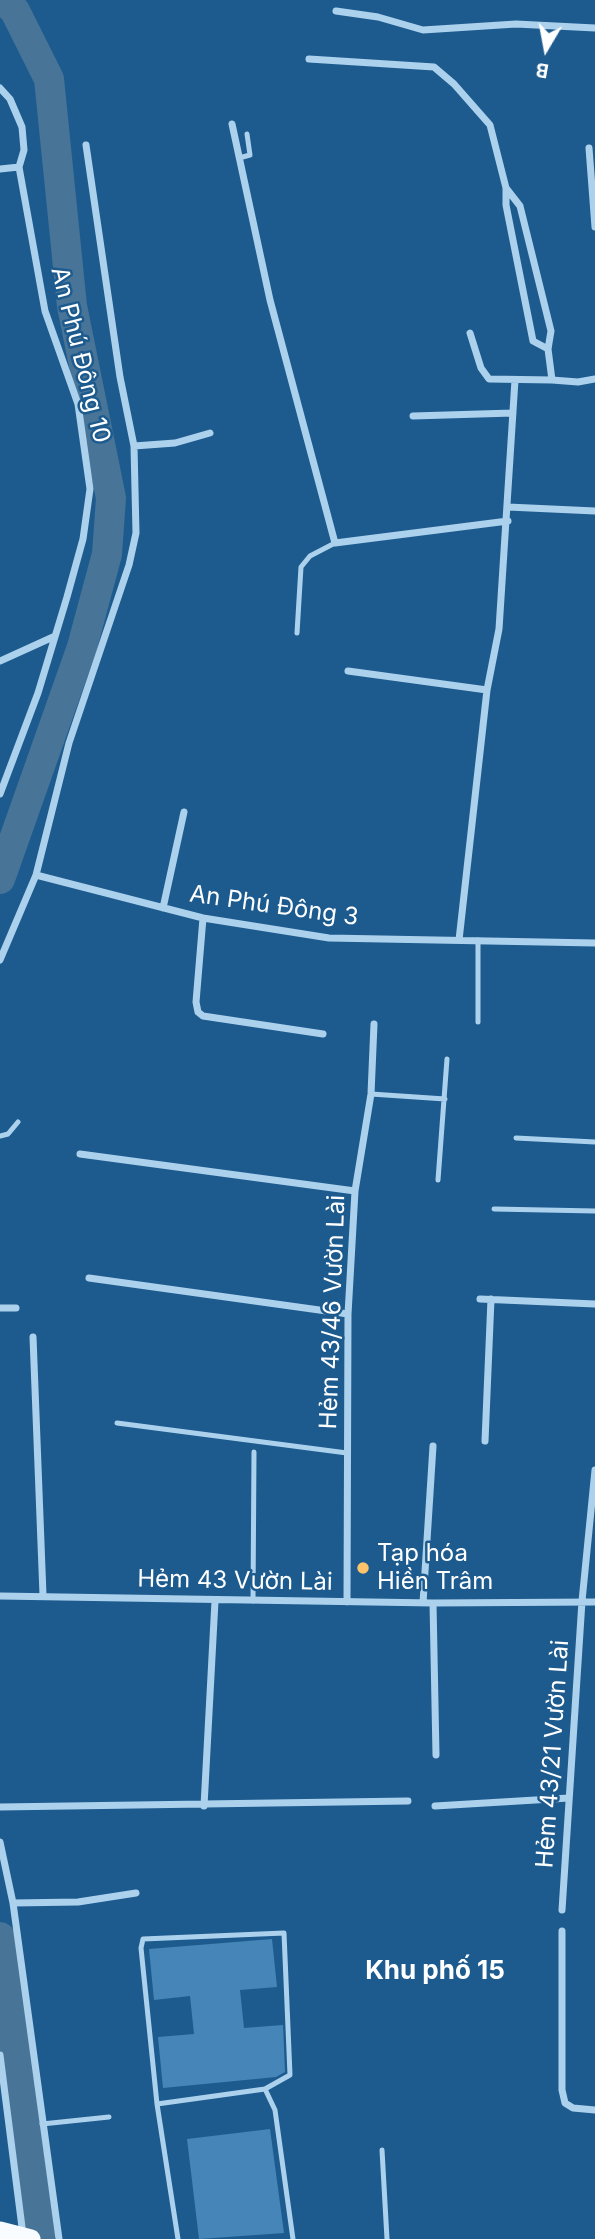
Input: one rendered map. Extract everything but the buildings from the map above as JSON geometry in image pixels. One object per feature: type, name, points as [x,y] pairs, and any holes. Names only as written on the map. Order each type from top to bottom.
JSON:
[{"type":"highway","points":[[0,2231],[26,2238]]},
{"type":"street","points":[[336,11],[378,17],[423,30],[516,24],[595,28]]},
{"type":"street","points":[[309,59],[434,67],[454,84],[490,125],[506,188],[506,205],[533,341],[548,349]]},
{"type":"street","name":"An Phú Đông 10","points":[[0,88],[10,99],[22,127],[24,150],[19,167],[45,311],[78,404],[90,489],[83,539],[38,693],[0,794]]},
{"type":"street","points":[[232,124],[270,300],[335,543],[508,521]]},
{"type":"street","points":[[0,960],[36,875],[69,743],[129,565],[136,533],[134,446],[120,376],[86,145]]},
{"type":"street","points":[[589,148],[595,227]]},
{"type":"street","points":[[0,169],[19,167]]},
{"type":"street","points":[[506,188],[520,206],[551,331],[548,349],[552,380]]},
{"type":"street","points":[[470,333],[484,375],[495,380],[578,382],[595,379]]},
{"type":"street","points":[[459,940],[487,690],[499,629],[515,380]]},
{"type":"street","points":[[413,416],[513,413]]},
{"type":"street","points":[[134,446],[175,443],[209,433]]},
{"type":"street","points":[[508,507],[595,511]]},
{"type":"street","points":[[0,662],[34,649],[54,637]]},
{"type":"street","points":[[348,671],[487,690]]},
{"type":"street","points":[[163,908],[184,812]]},
{"type":"street","name":"An Phú Đông 3","points":[[36,875],[203,918],[329,938],[595,943]]},
{"type":"street","points":[[203,918],[196,1002],[198,1012],[203,1016],[323,1034]]},
{"type":"street","name":"Hẻm 43/46 Vườn Lài","points":[[347,1602],[348,1314],[355,1191],[371,1094],[374,1024]]},
{"type":"street","points":[[80,1154],[355,1191]]},
{"type":"street","points":[[89,1278],[348,1314]]},
{"type":"street","points":[[480,1299],[595,1304]]},
{"type":"street","points":[[485,1441],[491,1299]]},
{"type":"street","points":[[0,1308],[16,1308]]},
{"type":"street","points":[[33,1337],[43,1595]]},
{"type":"street","points":[[423,1603],[433,1446]]},
{"type":"street","name":"Hẻm 43/21 Vườn Lài","points":[[562,1910],[582,1601],[595,1470]]},
{"type":"street","name":"Hẻm 43 Vườn Lài","points":[[0,1596],[215,1601],[595,1602]]},
{"type":"street","points":[[204,1806],[215,1601]]},
{"type":"street","points":[[433,1603],[436,1755]]},
{"type":"street","points":[[435,1806],[569,1798]]},
{"type":"street","points":[[0,1807],[408,1801]]},
{"type":"street","points":[[0,1842],[13,1903],[59,2239]]},
{"type":"street","points":[[13,1903],[78,1902],[136,1893]]},
{"type":"street","points":[[562,1931],[562,2090],[565,2103],[573,2108],[595,2110]]},
{"type":"street","points":[[0,2055],[26,2238]]},
{"type":"lane","points":[[239,158],[250,155],[247,134]]},
{"type":"lane","points":[[297,633],[301,566],[310,556],[335,543]]},
{"type":"lane","points":[[478,940],[478,1022]]},
{"type":"lane","points":[[438,1180],[447,1059]]},
{"type":"lane","points":[[371,1094],[445,1099]]},
{"type":"lane","points":[[0,1136],[8,1134],[18,1122]]},
{"type":"lane","points":[[516,1138],[595,1142]]},
{"type":"lane","points":[[494,1209],[595,1211]]},
{"type":"lane","points":[[117,1423],[348,1453]]},
{"type":"lane","points":[[253,1601],[254,1452]]},
{"type":"lane","points":[[158,2104],[265,2089],[290,2075],[284,1933],[143,1939],[141,1948],[158,2104],[178,2239]]},
{"type":"lane","points":[[265,2089],[275,2110],[293,2239]]},
{"type":"lane","points":[[42,2124],[108,2117]]},
{"type":"lane","points":[[382,2150],[387,2239]]},
{"type":"waterway","points":[[0,879],[82,647],[107,554],[111,498],[72,306],[49,79],[15,11],[4,0]]},
{"type":"waterway","points":[[0,1937],[40,2235]]},
{"type":"place","name":"Tạp hóa Hiền Trâm","points":[[363,1568]]},
{"type":"district","name":"Khu phố 15","points":[[435,1971]]}]
